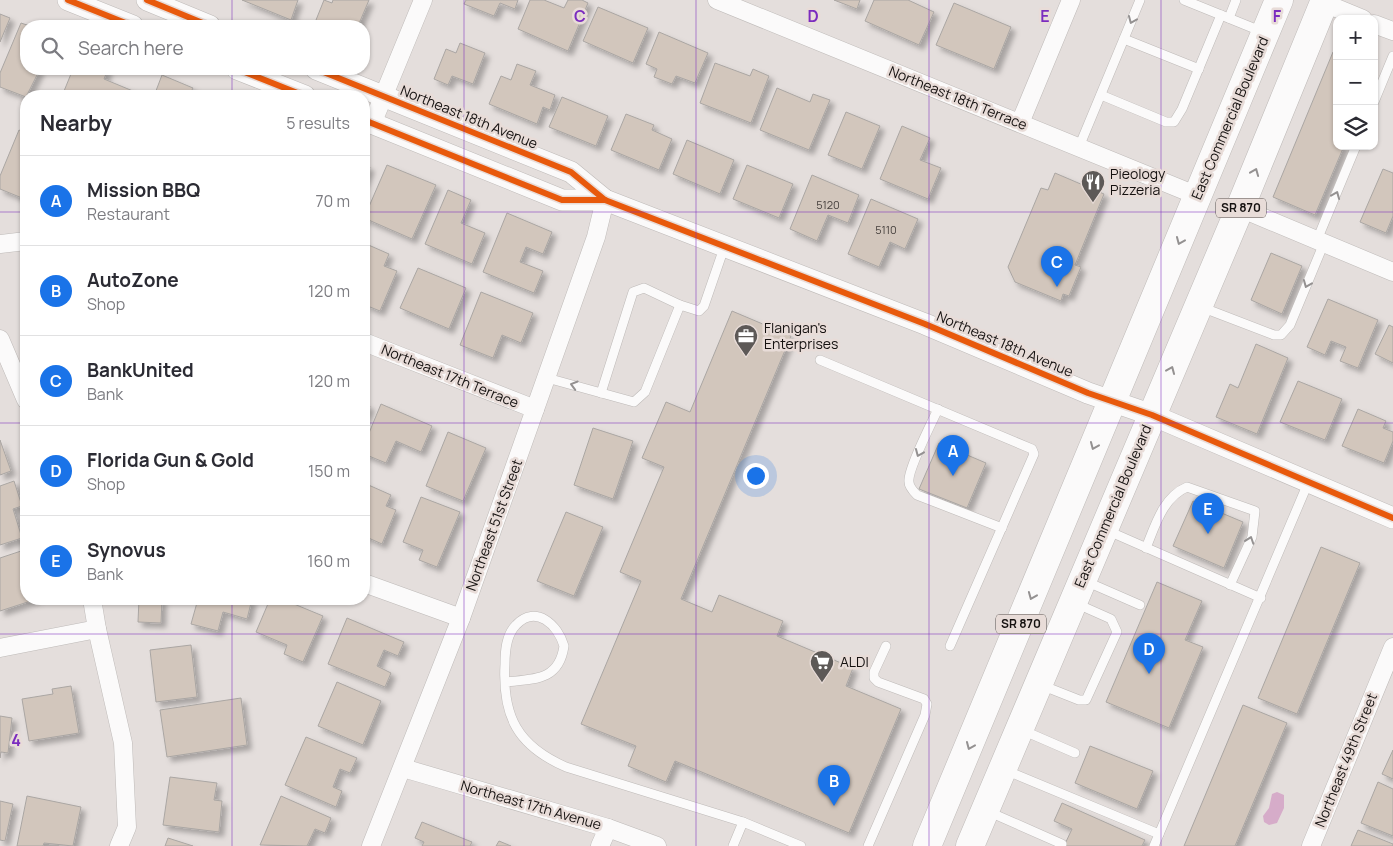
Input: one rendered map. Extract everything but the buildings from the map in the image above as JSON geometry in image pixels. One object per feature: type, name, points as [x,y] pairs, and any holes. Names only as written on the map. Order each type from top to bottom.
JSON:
[{"type":"main road","name":"East Commercial Boulevard","points":[[927,846],[1279,0]]},
{"type":"main road","name":"East Commercial Boulevard","points":[[970,846],[1199,306],[1324,1]]},
{"type":"street","points":[[68,0],[118,20]]},
{"type":"street","points":[[147,0],[195,20]]},
{"type":"street","points":[[370,119],[383,96],[423,0]]},
{"type":"street","name":"Northeast 18th Terrace","points":[[717,0],[1198,196]]},
{"type":"street","points":[[1020,123],[1070,0]]},
{"type":"street","points":[[1324,1],[1354,15]]},
{"type":"street","points":[[1378,25],[1393,31]]},
{"type":"street","points":[[252,75],[290,90]]},
{"type":"street","name":"Northeast 18th Avenue","points":[[331,75],[368,90]]},
{"type":"street","name":"Northeast 18th Avenue","points":[[370,91],[571,172],[605,200],[725,245],[1113,401],[1152,414],[1308,483],[1393,518]]},
{"type":"street","name":"Northeast 18th Avenue","points":[[370,123],[562,200],[605,200]]},
{"type":"street","name":"Northeast 51st Street","points":[[371,846],[461,618],[596,237],[605,200]]},
{"type":"street","points":[[1240,208],[1393,272]]},
{"type":"street","points":[[0,244],[20,242]]},
{"type":"street","points":[[0,339],[20,386]]},
{"type":"street","name":"Northeast 17th Terrace","points":[[370,344],[535,409]]},
{"type":"street","points":[[370,585],[461,618]]},
{"type":"street","points":[[93,605],[123,742],[127,826],[119,846]]},
{"type":"street","points":[[0,648],[97,629]]},
{"type":"street","name":"Northeast 49th Street","points":[[1311,846],[1393,647]]},
{"type":"street","name":"Northeast 17th Avenue","points":[[403,768],[608,828],[658,846]]},
{"type":"street","points":[[600,846],[608,828]]},
{"type":"lane","points":[[1079,147],[1140,0]]},
{"type":"lane","points":[[1184,0],[1266,33]]},
{"type":"lane","points":[[1101,95],[1166,122],[1174,122],[1182,109],[1225,17],[1236,0]]},
{"type":"lane","points":[[1124,39],[1199,70]]},
{"type":"lane","points":[[1378,92],[1393,56]]},
{"type":"lane","points":[[1199,306],[1274,335],[1281,335],[1290,326],[1354,150]]},
{"type":"lane","points":[[601,393],[633,292],[644,288],[680,305],[699,311],[704,306],[725,245]]},
{"type":"lane","points":[[547,378],[634,402],[640,399],[645,392],[680,305]]},
{"type":"lane","points":[[820,360],[1032,449],[1034,454],[950,646]]},
{"type":"lane","points":[[938,408],[912,470],[908,482],[911,488],[918,496],[1002,528]]},
{"type":"lane","points":[[1154,846],[1261,598],[1308,483]]},
{"type":"lane","points":[[1146,548],[1162,511],[1175,492],[1187,487],[1256,511],[1252,537],[1230,584]]},
{"type":"lane","points":[[1103,529],[1261,598]]},
{"type":"lane","points":[[1077,591],[1140,605]]},
{"type":"lane","points":[[1038,684],[1079,700],[1086,700],[1117,632],[1111,619],[1077,591]]},
{"type":"lane","points":[[505,682],[532,680],[552,673],[563,655],[564,646],[556,626],[536,617],[526,618],[516,625],[510,635],[506,648],[505,682],[506,704],[514,727],[530,746],[545,758],[600,779],[744,822],[801,846]]},
{"type":"lane","points":[[868,846],[925,715],[927,704],[924,699],[878,682],[874,678],[874,672],[886,646]]},
{"type":"lane","points":[[1019,729],[1075,753]]},
{"type":"lane","points":[[1002,768],[1159,834]]},
{"type":"lane","points":[[985,810],[1062,844]]},
{"type":"lane","points":[[733,846],[744,822]]},
{"type":"shaded area","points":[[1277,792],[1284,795],[1284,808],[1277,823],[1269,825],[1264,822],[1263,816],[1269,808],[1272,794]]},
{"type":"cycle path","points":[[68,0],[118,20]]},
{"type":"cycle path","points":[[147,0],[195,20]]},
{"type":"cycle path","points":[[252,75],[290,90]]},
{"type":"cycle path","points":[[331,75],[368,90]]},
{"type":"cycle path","points":[[370,91],[571,172],[605,200],[925,324],[1088,393],[1152,415],[1393,518]]},
{"type":"cycle path","points":[[370,122],[562,200],[605,200]]},
{"type":"place","name":"Pieology Pizzeria","points":[[1093,203]]},
{"type":"place","name":"BankUnited","points":[[1057,287]]},
{"type":"place","name":"Flanigan's Enterprises","points":[[746,357]]},
{"type":"place","name":"Mission BBQ","points":[[953,476]]},
{"type":"place","name":"Synovus","points":[[1208,534]]},
{"type":"place","name":"Florida Gun & Gold","points":[[1149,674]]},
{"type":"place","name":"ALDI","points":[[822,683]]},
{"type":"place","name":"AutoZone","points":[[834,806]]}]
